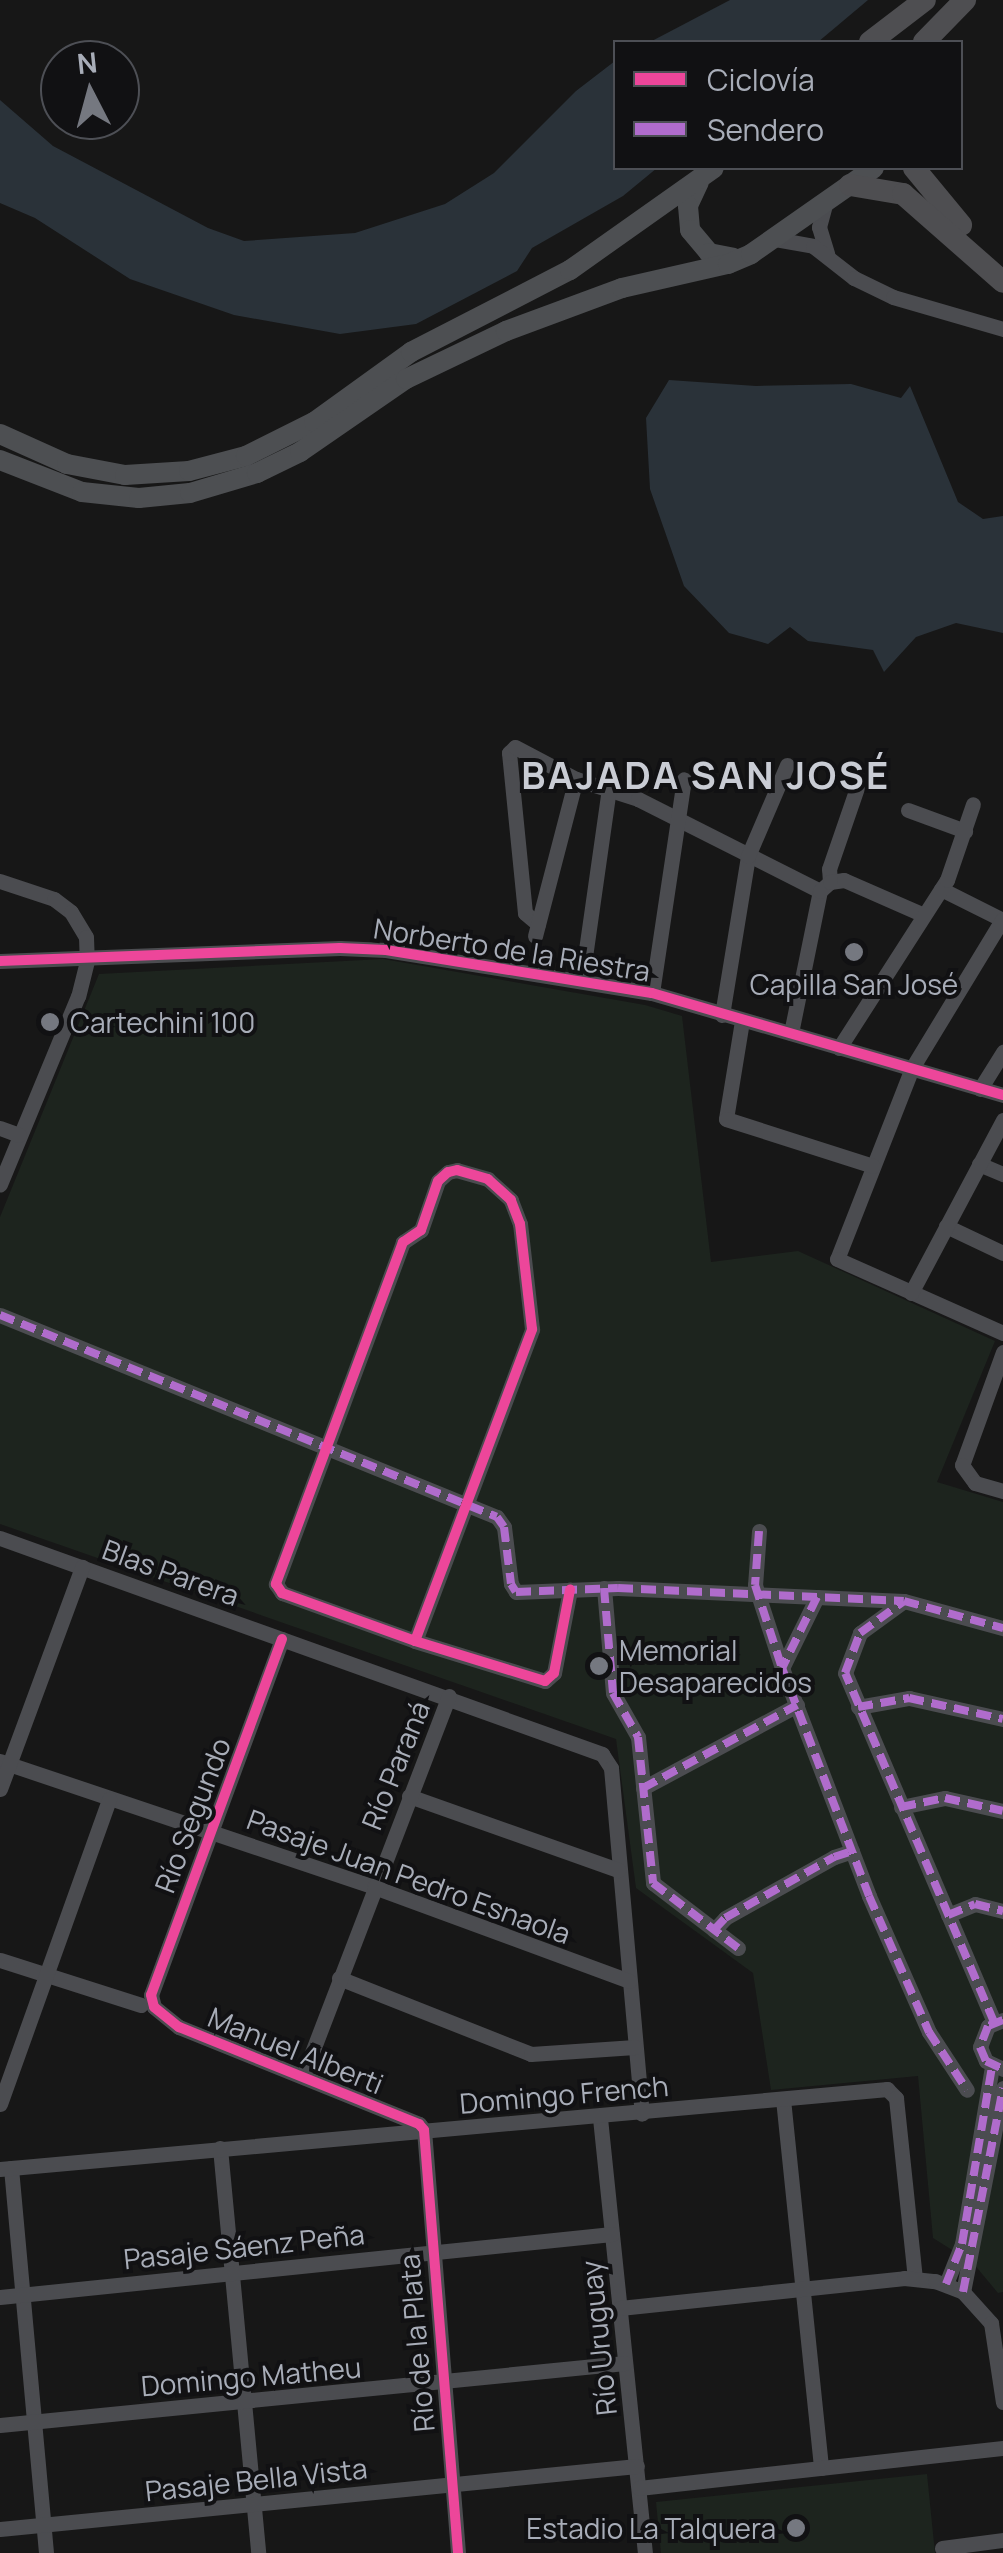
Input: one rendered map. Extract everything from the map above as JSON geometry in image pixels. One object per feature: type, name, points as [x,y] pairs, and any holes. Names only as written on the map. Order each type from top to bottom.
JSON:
[{"type":"highway","points":[[873,40],[924,0]]},
{"type":"highway","points":[[926,40],[965,0]]},
{"type":"highway","points":[[916,170],[942,205],[1003,266]]},
{"type":"highway","points":[[850,186],[903,194],[1003,282]]},
{"type":"main road","points":[[711,170],[688,206],[694,238],[718,256],[750,254]]},
{"type":"main road","points":[[0,434],[67,464],[124,475],[189,471],[246,456],[314,422],[411,352],[570,270],[711,170]]},
{"type":"main road","points":[[0,460],[82,492],[139,498],[190,493],[276,465],[406,379],[533,319],[622,288],[728,264],[750,254],[871,170]]},
{"type":"street","points":[[826,202],[819,227],[829,258]]},
{"type":"street","points":[[775,239],[804,242],[893,297],[1003,329]]},
{"type":"street","points":[[576,778],[537,930],[525,914],[511,748],[521,748],[576,778],[609,789],[748,856],[825,887],[844,880],[922,914]]},
{"type":"street","points":[[722,1014],[748,856],[787,764]]},
{"type":"street","points":[[652,992],[684,779]]},
{"type":"street","points":[[792,1033],[829,868],[859,782]]},
{"type":"street","points":[[582,978],[609,789]]},
{"type":"street","points":[[839,1048],[941,889],[972,804]]},
{"type":"street","points":[[908,810],[965,831]]},
{"type":"street","points":[[0,881],[54,899],[71,912],[86,938],[87,961],[78,996],[0,1184]]},
{"type":"street","points":[[941,889],[1002,920],[912,1068],[837,1259],[1003,1333]]},
{"type":"street","name":"Norberto de la Riestra","points":[[0,961],[87,961],[364,948],[582,978],[652,992],[1003,1095]]},
{"type":"street","points":[[742,1020],[726,1119],[874,1166]]},
{"type":"street","points":[[980,1088],[1003,1052]]},
{"type":"street","points":[[911,1293],[1003,1120]]},
{"type":"street","points":[[0,1128],[20,1136]]},
{"type":"street","points":[[979,1164],[1003,1174]]},
{"type":"street","points":[[415,1641],[532,1329],[517,1213],[507,1194],[488,1179],[457,1170],[438,1181],[421,1230],[403,1242],[276,1576],[278,1589],[415,1641],[545,1681],[554,1672],[570,1590]]},
{"type":"street","points":[[946,1226],[1003,1252]]},
{"type":"street","points":[[0,1315],[502,1521],[512,1590],[523,1594],[604,1588],[904,1601],[1003,1628]]},
{"type":"street","points":[[1003,1352],[962,1464],[975,1482],[1003,1491]]},
{"type":"street","points":[[759,1531],[757,1594],[782,1668],[852,1852],[929,2032],[967,2090]]},
{"type":"street","name":"Blas Parera","points":[[0,1538],[595,1750],[611,1768],[618,1870]]},
{"type":"street","points":[[0,1789],[4,1763],[82,1567]]},
{"type":"street","points":[[604,1588],[613,1693],[638,1737],[653,1883],[738,1948]]},
{"type":"street","points":[[782,1668],[817,1597]]},
{"type":"street","points":[[904,1601],[855,1639],[846,1673],[948,1915],[999,2020],[980,2039],[982,2054],[998,2067],[992,2136],[962,2244],[946,2284]]},
{"type":"street","name":"Río Segundo","points":[[147,2006],[282,1639]]},
{"type":"street","name":"Río Paraná","points":[[302,2076],[449,1696]]},
{"type":"street","points":[[858,1707],[882,1699],[910,1698],[1003,1720]]},
{"type":"street","points":[[643,1788],[797,1706]]},
{"type":"street","name":"Pasaje Juan Pedro Esnaola","points":[[4,1763],[374,1887],[630,1981]]},
{"type":"street","points":[[410,1796],[618,1870],[642,2114]]},
{"type":"street","points":[[901,1807],[945,1798],[1003,1811]]},
{"type":"street","points":[[0,2104],[109,1799]]},
{"type":"street","points":[[714,1930],[724,1918],[834,1856],[852,1852]]},
{"type":"street","points":[[948,1915],[975,1904],[1003,1911]]},
{"type":"street","name":"Manuel Alberti","points":[[0,1960],[147,2006],[179,2026],[424,2130]]},
{"type":"street","points":[[339,1978],[530,2054],[635,2047]]},
{"type":"street","points":[[962,2292],[1003,2088]]},
{"type":"street","name":"Domingo French","points":[[5,2168],[893,2090],[915,2278]]},
{"type":"street","points":[[783,2100],[821,2468]]},
{"type":"street","name":"Río Uruguay","points":[[600,2118],[645,2553]]},
{"type":"street","name":"Río de la Plata","points":[[424,2130],[441,2383],[458,2553]]},
{"type":"street","points":[[220,2148],[258,2553]]},
{"type":"street","points":[[5,2168],[22,2294],[46,2553]]},
{"type":"street","name":"Pasaje Sáenz Peña","points":[[0,2297],[612,2234]]},
{"type":"street","points":[[620,2308],[915,2278],[946,2284],[982,2310],[995,2334],[1003,2402]]},
{"type":"street","name":"Domingo Matheu","points":[[0,2425],[626,2364]]},
{"type":"street","points":[[639,2488],[1003,2448]]},
{"type":"street","name":"Pasaje Bella Vista","points":[[0,2529],[636,2466]]},
{"type":"street","points":[[942,2548],[1003,2540]]},
{"type":"shaded area","points":[[730,0],[868,0],[820,40],[654,40]]},
{"type":"shaded area","points":[[613,63],[613,170],[655,170],[623,196],[532,248],[517,271],[416,324],[340,334],[234,315],[130,279],[35,218],[0,203],[0,100],[40,135],[40,140],[208,228],[244,241],[355,233],[445,204],[494,173],[576,91]]},
{"type":"shaded area","points":[[669,380],[756,386],[851,384],[901,398],[910,386],[958,502],[983,519],[1003,516],[1003,633],[956,623],[916,637],[884,672],[873,650],[808,641],[790,627],[768,644],[729,633],[684,586],[650,489],[646,418]]},
{"type":"shaded area","points":[[383,959],[645,1005],[682,1016],[711,1262],[798,1251],[995,1341],[937,1482],[1003,1502],[1003,2292],[998,2293],[973,2263],[933,2238],[918,2076],[771,2090],[753,1973],[636,1888],[616,1739],[0,1524],[0,1217],[99,974]]},
{"type":"shaded area","name":"Estadio La Talquera","points":[[927,2474],[935,2553],[661,2553],[656,2502]]},
{"type":"marked path","points":[[0,1315],[497,1517],[504,1527],[511,1584],[516,1592],[618,1588],[904,1601]]},
{"type":"marked path","points":[[759,1531],[755,1585],[782,1668]]},
{"type":"marked path","points":[[604,1588],[613,1693],[638,1737],[653,1883],[738,1948]]},
{"type":"marked path","points":[[817,1597],[782,1668],[869,1896],[929,2032],[967,2090]]},
{"type":"marked path","points":[[994,2022],[845,1673],[860,1633],[904,1601],[1003,1628]]},
{"type":"marked path","points":[[858,1707],[909,1698],[1003,1719]]},
{"type":"marked path","points":[[643,1788],[797,1705]]},
{"type":"marked path","points":[[901,1807],[945,1798],[1003,1811]]},
{"type":"marked path","points":[[714,1930],[725,1918],[834,1857],[852,1851]]},
{"type":"marked path","points":[[948,1915],[975,1904],[1003,1911]]},
{"type":"marked path","points":[[1003,2020],[988,2026],[980,2047],[986,2061],[1003,2069]]},
{"type":"marked path","points":[[946,2284],[962,2244],[992,2066]]},
{"type":"marked path","points":[[963,2292],[1003,2088]]},
{"type":"cycle path","points":[[0,961],[340,948],[386,950],[652,993],[1003,1095]]},
{"type":"cycle path","points":[[415,1641],[532,1329],[520,1224],[511,1200],[488,1179],[457,1170],[448,1172],[438,1181],[421,1230],[403,1242],[276,1584],[282,1593],[415,1641],[545,1681],[554,1673],[570,1590]]},
{"type":"cycle path","points":[[282,1639],[151,1995],[154,2007],[179,2027],[419,2124],[424,2130],[458,2553]]},
{"type":"place","name":"Capilla San José","points":[[854,952]]},
{"type":"place","name":"Cartechini 100","points":[[50,1022]]},
{"type":"place","name":"Memorial Desaparecidos","points":[[599,1666]]},
{"type":"place","name":"Estadio La Talquera","points":[[796,2528]]},
{"type":"district","name":"BAJADA SAN JOSÉ","points":[[706,775]]}]
